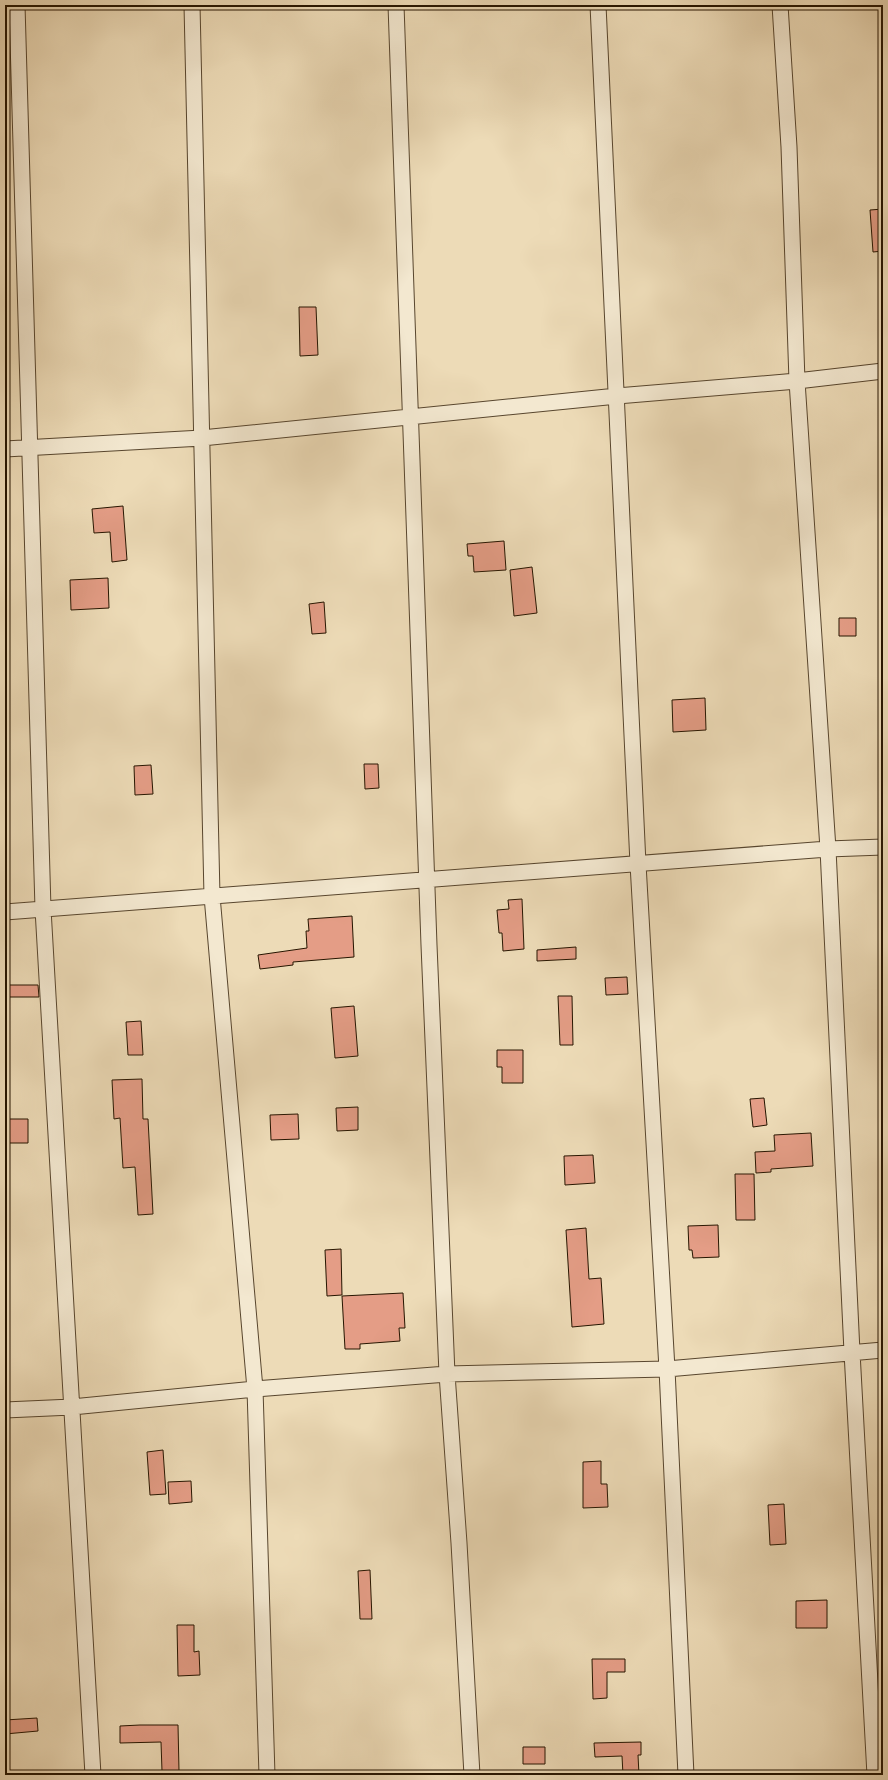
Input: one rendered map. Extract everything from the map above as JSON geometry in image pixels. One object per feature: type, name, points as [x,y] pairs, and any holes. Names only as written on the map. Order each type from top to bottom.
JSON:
[{"type":"street","points":[[17,5],[31,447],[43,909],[93,1775]]},
{"type":"street","points":[[192,5],[212,896],[255,1389],[267,1775]]},
{"type":"street","points":[[396,5],[428,880],[429,945],[447,1374],[459,1543],[472,1775]]},
{"type":"street","points":[[598,5],[638,864],[667,1369],[686,1775]]},
{"type":"street","points":[[780,5],[789,147],[798,381],[828,849],[852,1352],[876,1775]]},
{"type":"street","points":[[5,449],[202,438],[616,396],[798,381],[883,371]]},
{"type":"street","points":[[5,912],[828,849],[883,847]]},
{"type":"street","points":[[5,1410],[72,1407],[255,1389],[447,1374],[667,1369],[883,1350]]},
{"type":"building","points":[[883,209],[883,251],[873,252],[870,210]]},
{"type":"building","points":[[299,307],[316,307],[318,355],[300,356]]},
{"type":"building","points":[[123,506],[127,560],[112,562],[110,532],[94,533],[92,509]]},
{"type":"building","points":[[504,541],[506,570],[474,572],[473,556],[468,556],[467,544]]},
{"type":"building","points":[[532,567],[537,613],[514,616],[510,570]]},
{"type":"building","points":[[108,578],[109,608],[71,610],[70,580]]},
{"type":"building","points":[[324,602],[326,633],[312,634],[309,604]]},
{"type":"building","points":[[839,618],[856,618],[856,636],[839,636]]},
{"type":"building","points":[[705,698],[706,730],[673,732],[672,700]]},
{"type":"building","points":[[364,764],[378,764],[379,788],[365,789]]},
{"type":"building","points":[[151,765],[153,794],[135,795],[134,766]]},
{"type":"building","points":[[522,899],[524,949],[503,951],[502,933],[499,933],[497,910],[509,909],[508,900]]},
{"type":"building","points":[[352,916],[354,957],[293,962],[293,965],[260,969],[258,955],[307,948],[306,931],[309,931],[308,919]]},
{"type":"building","points":[[576,947],[576,959],[537,961],[537,950]]},
{"type":"building","points":[[627,977],[628,994],[606,995],[605,978]]},
{"type":"building","points":[[5,985],[38,985],[39,997],[5,997]]},
{"type":"building","points":[[558,996],[572,996],[573,1045],[560,1045]]},
{"type":"building","points":[[354,1006],[358,1056],[335,1058],[331,1008]]},
{"type":"building","points":[[141,1021],[143,1055],[128,1055],[126,1022]]},
{"type":"building","points":[[497,1050],[523,1050],[523,1083],[502,1083],[502,1067],[497,1067]]},
{"type":"building","points":[[142,1079],[143,1119],[148,1119],[153,1214],[138,1215],[135,1167],[123,1168],[120,1118],[114,1119],[112,1080]]},
{"type":"building","points":[[764,1098],[767,1125],[753,1127],[750,1099]]},
{"type":"building","points":[[358,1107],[358,1130],[337,1131],[336,1108]]},
{"type":"building","points":[[298,1114],[299,1139],[271,1140],[270,1115]]},
{"type":"building","points":[[5,1119],[28,1119],[28,1143],[5,1143]]},
{"type":"building","points":[[811,1133],[813,1166],[771,1169],[771,1172],[756,1173],[755,1152],[775,1151],[774,1135]]},
{"type":"building","points":[[593,1155],[595,1183],[565,1185],[564,1156]]},
{"type":"building","points":[[735,1174],[754,1174],[755,1220],[736,1220]]},
{"type":"building","points":[[718,1225],[719,1257],[693,1258],[692,1250],[689,1250],[688,1226]]},
{"type":"building","points":[[586,1228],[589,1279],[601,1278],[604,1324],[572,1327],[566,1230]]},
{"type":"building","points":[[341,1249],[342,1295],[327,1296],[325,1250]]},
{"type":"building","points":[[403,1293],[405,1328],[399,1328],[400,1341],[360,1344],[360,1349],[345,1349],[342,1296]]},
{"type":"building","points":[[163,1450],[166,1494],[150,1495],[147,1452]]},
{"type":"building","points":[[601,1461],[601,1484],[607,1484],[608,1507],[583,1508],[583,1462]]},
{"type":"building","points":[[191,1481],[192,1502],[169,1504],[168,1482]]},
{"type":"building","points":[[784,1504],[786,1544],[770,1545],[768,1505]]},
{"type":"building","points":[[370,1570],[372,1619],[360,1619],[358,1571]]},
{"type":"building","points":[[827,1600],[827,1628],[796,1628],[796,1601]]},
{"type":"building","points":[[177,1625],[194,1625],[194,1652],[199,1651],[200,1675],[178,1676]]},
{"type":"building","points":[[592,1659],[625,1659],[625,1672],[607,1672],[607,1698],[593,1699]]},
{"type":"building","points":[[37,1718],[38,1731],[5,1734],[5,1720]]},
{"type":"building","points":[[178,1725],[179,1771],[162,1771],[161,1742],[120,1743],[120,1726]]},
{"type":"building","points":[[641,1742],[641,1755],[638,1755],[639,1775],[623,1775],[622,1756],[595,1757],[594,1743]]},
{"type":"building","points":[[523,1747],[545,1747],[545,1764],[523,1764]]}]
